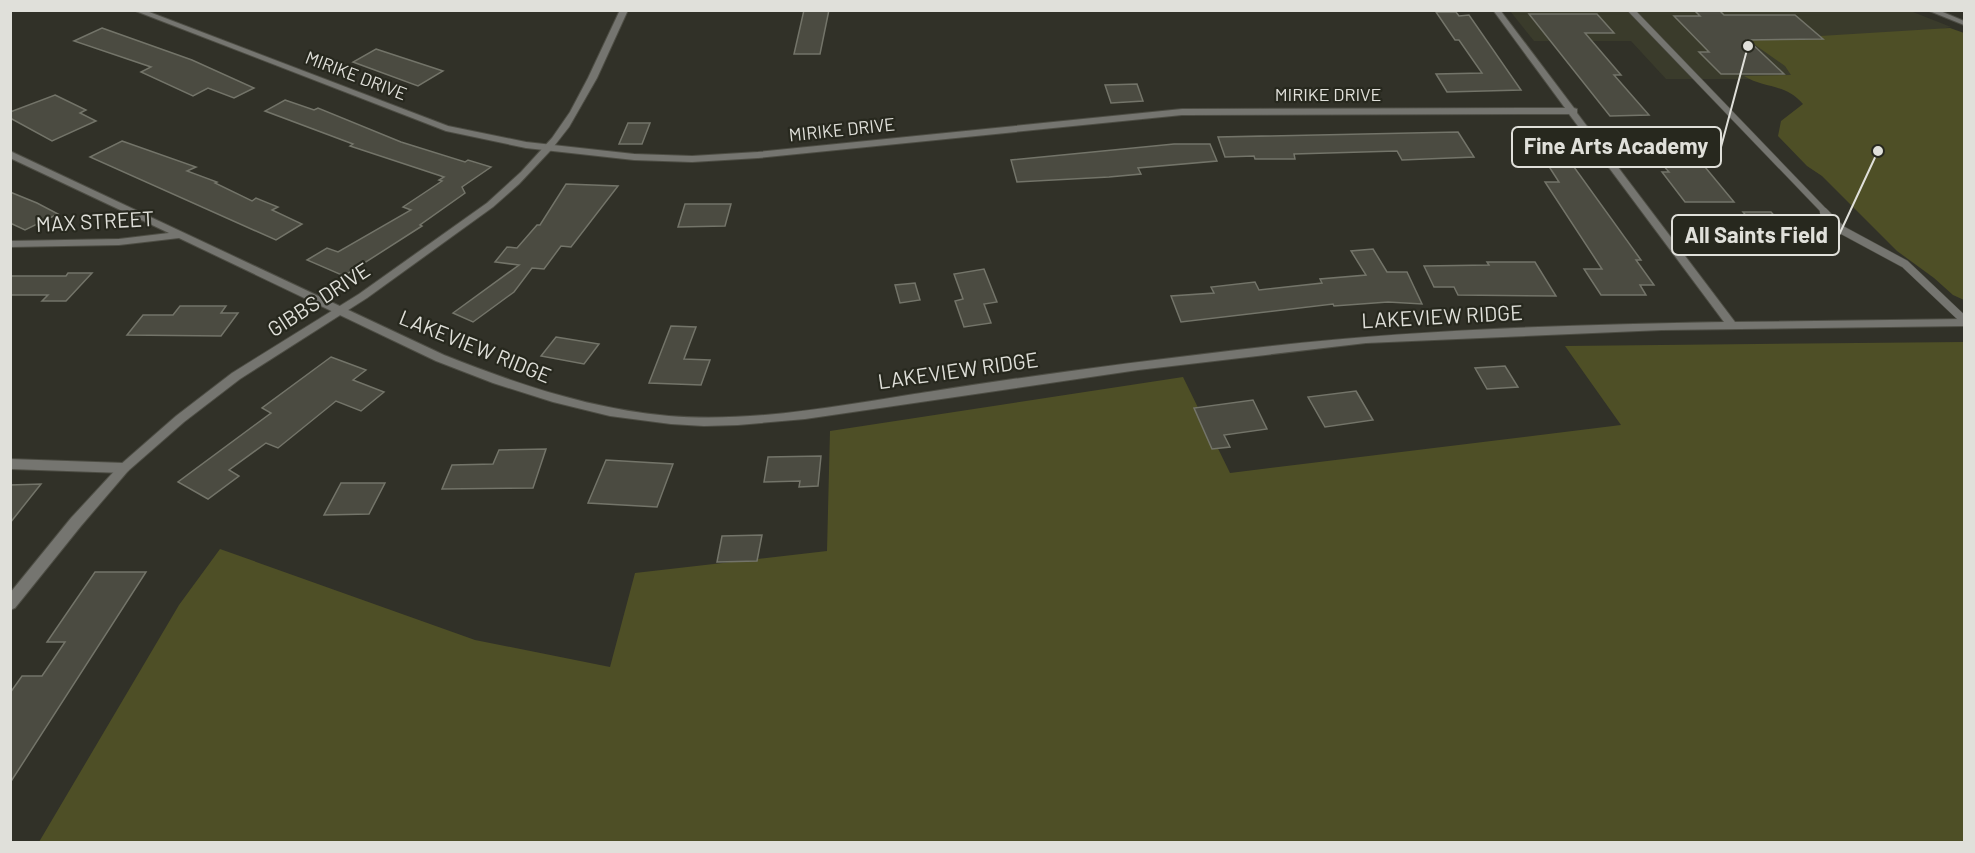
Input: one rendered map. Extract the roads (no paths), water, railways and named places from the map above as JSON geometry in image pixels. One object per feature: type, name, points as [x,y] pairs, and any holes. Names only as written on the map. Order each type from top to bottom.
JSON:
[{"type":"street","name":"MIRIKE DRIVE","points":[[136,10],[446,128],[548,148],[624,156],[692,159],[758,155],[1182,112],[1574,111]]},
{"type":"street","name":"GIBBS DRIVE","points":[[10,604],[76,522],[124,468],[180,419],[236,376],[342,309],[490,205],[548,148],[570,117],[624,10]]},
{"type":"street","points":[[1496,10],[1574,111],[1731,324]]},
{"type":"street","points":[[1930,10],[1965,23]]},
{"type":"street","name":"LAKEVIEW RIDGE","points":[[10,154],[342,309],[440,358],[501,383],[563,403],[624,415],[715,422],[768,419],[1075,374],[1416,335],[1731,324],[1965,321]]},
{"type":"street","name":"MAX STREET","points":[[10,244],[119,242],[181,235]]},
{"type":"street","points":[[10,464],[124,468]]},
{"type":"lane","points":[[1631,10],[1842,230],[1895,257],[1923,280],[1965,321]]},
{"type":"place","name":"Fine Arts Academy","points":[[1748,46]]},
{"type":"place","name":"All Saints Field","points":[[1878,151]]}]
